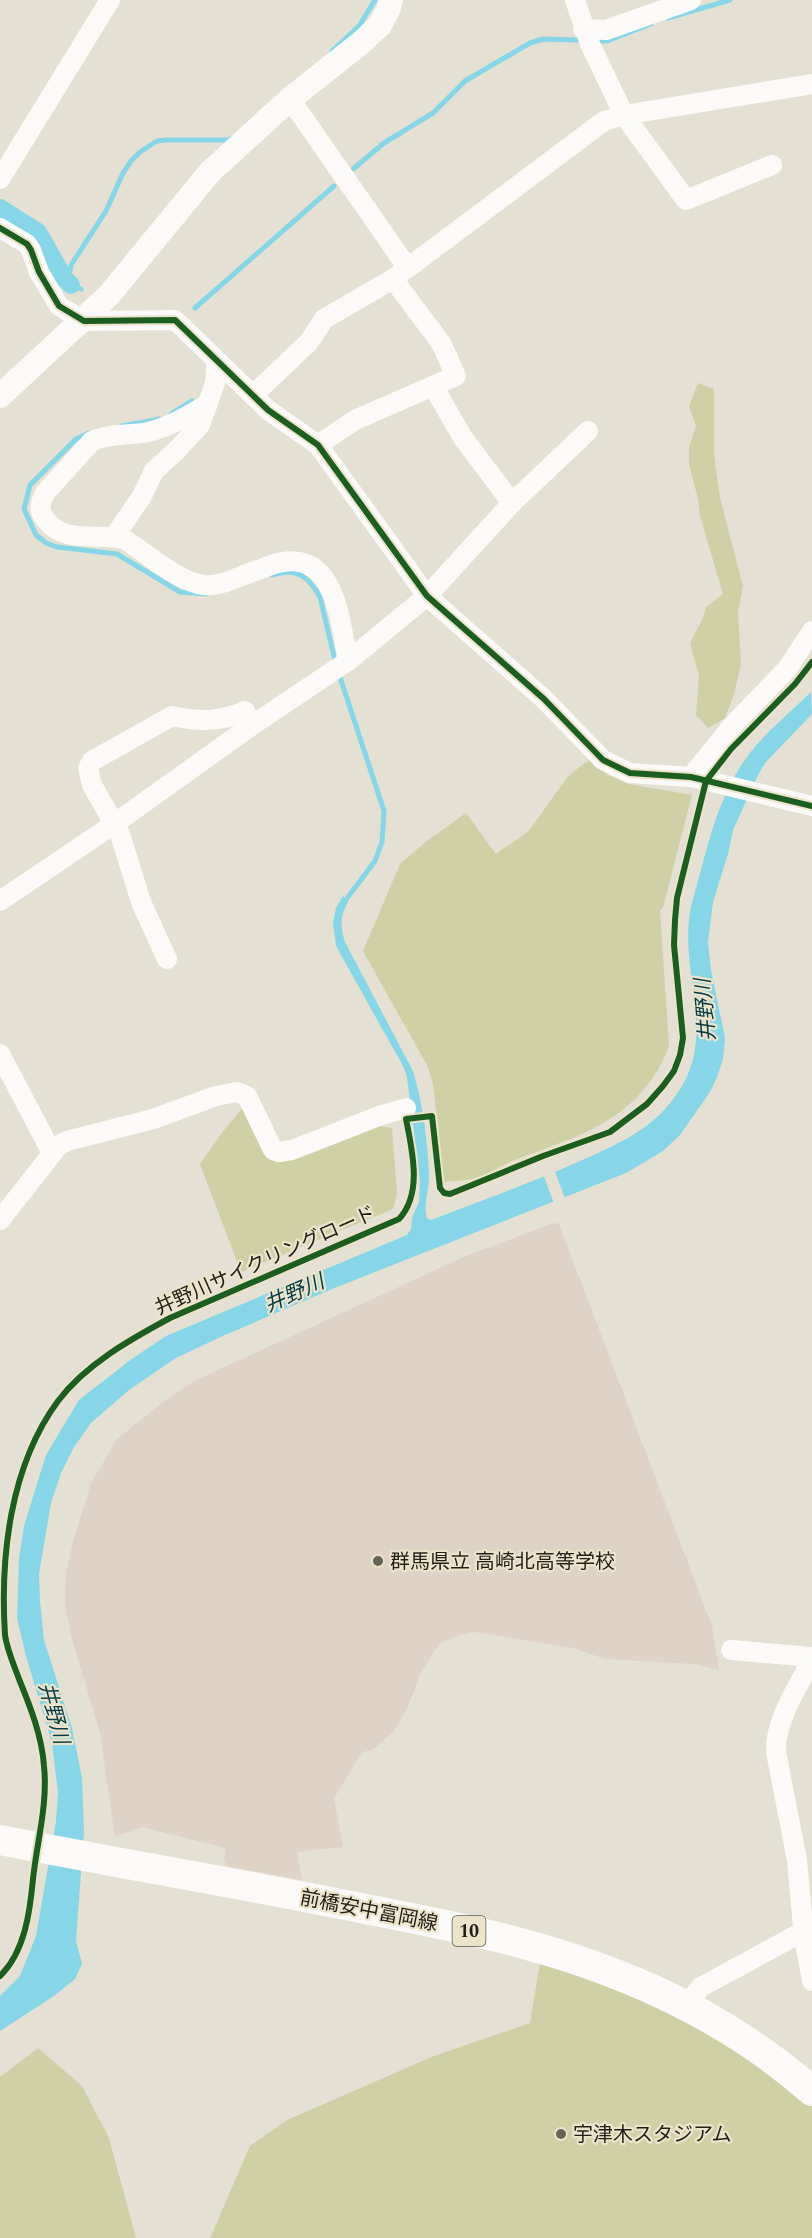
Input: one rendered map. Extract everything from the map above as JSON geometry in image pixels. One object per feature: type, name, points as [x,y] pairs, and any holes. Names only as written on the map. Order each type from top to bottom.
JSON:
[{"type":"main road","name":"前橋安中富岡線","points":[[0,1840],[337,1904],[524,1944],[646,1986],[686,2006],[751,2044],[812,2091]]},
{"type":"street","points":[[0,178],[110,0]]},
{"type":"street","points":[[0,396],[84,321],[109,295],[210,172],[290,99],[380,25],[391,0]]},
{"type":"street","points":[[575,0],[583,29],[624,116],[686,201],[772,165]]},
{"type":"street","points":[[583,29],[606,30],[691,0]]},
{"type":"street","points":[[254,394],[309,342],[324,319],[400,273],[604,121],[812,84]]},
{"type":"street","points":[[290,99],[400,273],[441,343],[456,376],[355,420],[318,445]]},
{"type":"street","points":[[0,228],[27,244],[48,291],[59,306],[84,321],[175,320],[268,410],[318,445],[428,596],[544,699],[603,760],[630,773],[691,777],[812,806]]},
{"type":"street","points":[[114,537],[142,496],[154,471],[200,425],[214,383],[217,362]]},
{"type":"street","points":[[433,386],[463,438],[512,503]]},
{"type":"street","points":[[208,404],[172,424],[146,432],[101,437],[92,441],[45,493],[40,502],[42,514],[58,532],[66,535],[124,539],[181,577],[205,585],[218,584],[283,562],[301,562],[315,569],[326,578],[332,590],[340,666]]},
{"type":"street","points":[[0,901],[340,666],[428,596],[512,503],[588,431]]},
{"type":"street","points":[[691,777],[732,726],[787,669],[812,631]]},
{"type":"street","points":[[167,959],[141,902],[120,834],[92,785],[88,768],[92,761],[172,716],[192,721],[215,721],[245,711],[251,726]]},
{"type":"street","points":[[0,1054],[52,1153]]},
{"type":"street","points":[[0,1220],[59,1145],[153,1119],[216,1096],[243,1093],[250,1100],[273,1150],[279,1152],[292,1150],[379,1116],[408,1115]]},
{"type":"street","points":[[731,1650],[812,1658],[780,1724],[776,1739],[776,1752],[797,1860],[812,1981]]},
{"type":"street","points":[[686,2006],[701,1987],[807,1935]]},
{"type":"shaded area","name":"群馬県立 高崎北高等学校","points":[[554,1223],[559,1224],[712,1626],[719,1670],[693,1664],[605,1659],[573,1648],[474,1632],[459,1635],[440,1643],[421,1672],[407,1709],[393,1732],[372,1750],[362,1752],[334,1798],[343,1847],[297,1852],[302,1880],[227,1866],[224,1860],[226,1848],[141,1827],[115,1837],[100,1733],[71,1636],[65,1605],[66,1576],[72,1545],[91,1483],[117,1439],[163,1402],[194,1381],[466,1256]]},
{"type":"green space","points":[[698,383],[714,389],[714,455],[720,498],[743,586],[738,613],[741,664],[734,694],[725,718],[708,728],[696,715],[699,676],[690,643],[706,607],[723,594],[700,516],[689,464],[689,447],[696,426],[689,406]]},
{"type":"green space","points":[[591,759],[608,775],[628,784],[692,795],[663,908],[660,910],[669,1046],[657,1071],[643,1091],[608,1121],[481,1176],[444,1182],[433,1084],[428,1067],[363,951],[400,864],[424,843],[466,813],[496,854],[530,829],[565,781]]},
{"type":"green space","points":[[245,1105],[269,1159],[274,1161],[378,1126],[392,1128],[397,1194],[393,1209],[241,1272],[200,1164]]},
{"type":"green space","points":[[541,1957],[682,2013],[777,2078],[812,2106],[812,2238],[210,2238],[250,2146],[287,2120],[434,2056],[530,2023]]},
{"type":"green space","points":[[38,2048],[82,2086],[109,2138],[136,2238],[0,2238],[0,2077]]},
{"type":"water","name":"井野川","points":[[811,692],[812,714],[765,763],[733,830],[713,902],[708,942],[711,970],[725,1038],[723,1059],[710,1092],[680,1135],[663,1151],[626,1173],[332,1289],[176,1358],[129,1390],[91,1423],[74,1447],[61,1473],[51,1503],[39,1574],[44,1640],[72,1728],[82,1778],[84,1832],[76,1941],[82,1964],[75,1979],[54,1996],[0,2031],[0,1996],[20,1976],[36,1936],[56,1821],[58,1793],[52,1743],[17,1618],[19,1559],[24,1526],[46,1455],[79,1400],[166,1336],[407,1235],[411,1229],[412,1218],[419,1202],[420,1182],[407,1077],[336,946],[333,923],[336,908],[343,896],[348,902],[343,912],[342,922],[345,942],[413,1071],[417,1083],[429,1177],[427,1218],[431,1220],[571,1165],[644,1128],[664,1110],[682,1087],[692,1063],[696,1040],[696,1017],[688,945],[689,919],[714,826],[731,783],[747,757],[769,731]]},
{"type":"pier","points":[[554,1169],[566,1201],[555,1206],[543,1174]]},
{"type":"waterway","points":[[332,51],[359,26],[375,0]]},
{"type":"waterway","points":[[668,18],[730,0]]},
{"type":"waterway","points":[[597,41],[607,41],[651,24]]},
{"type":"waterway","points":[[353,169],[384,143],[433,113],[465,81],[530,43],[543,39],[578,40]]},
{"type":"waterway","points":[[81,289],[71,285],[69,277],[71,265],[106,211],[131,161],[157,141],[229,140],[232,138]]},
{"type":"waterway","points":[[195,308],[334,186]]},
{"type":"waterway","points":[[0,208],[38,232],[64,278],[71,285]]},
{"type":"waterway","points":[[171,414],[192,401]]},
{"type":"waterway","points":[[122,426],[160,419]]},
{"type":"waterway","points":[[89,433],[76,439],[30,485],[24,509],[36,535],[46,543],[57,547],[117,554],[180,592],[206,594]]},
{"type":"waterway","points":[[272,575],[288,572],[301,575],[316,590],[320,597],[336,665]]},
{"type":"waterway","points":[[339,674],[384,811],[382,842],[375,861],[342,905]]},
{"type":"cycle path","points":[[0,228],[27,244],[39,272],[59,306],[84,321],[175,320],[268,410],[318,445],[427,596],[544,699],[603,760],[630,773],[691,777],[812,806]]},
{"type":"cycle path","name":"井野川サイクリングロード","points":[[0,1976],[15,1955],[25,1930],[45,1794],[44,1766],[38,1732],[5,1635],[4,1575],[7,1544],[19,1483],[29,1454],[58,1401],[95,1364],[170,1318],[399,1219],[411,1197],[414,1171],[406,1119],[432,1116],[440,1188],[444,1193],[450,1194],[543,1156],[610,1132],[647,1104],[674,1071],[680,1055],[683,1038],[674,945],[677,898],[706,781],[731,749],[795,684],[812,662]]},
{"type":"place","name":"群馬県立 高崎北高等学校","points":[[378,1561]]},
{"type":"place","name":"宇津木スタジアム","points":[[561,2134]]}]
